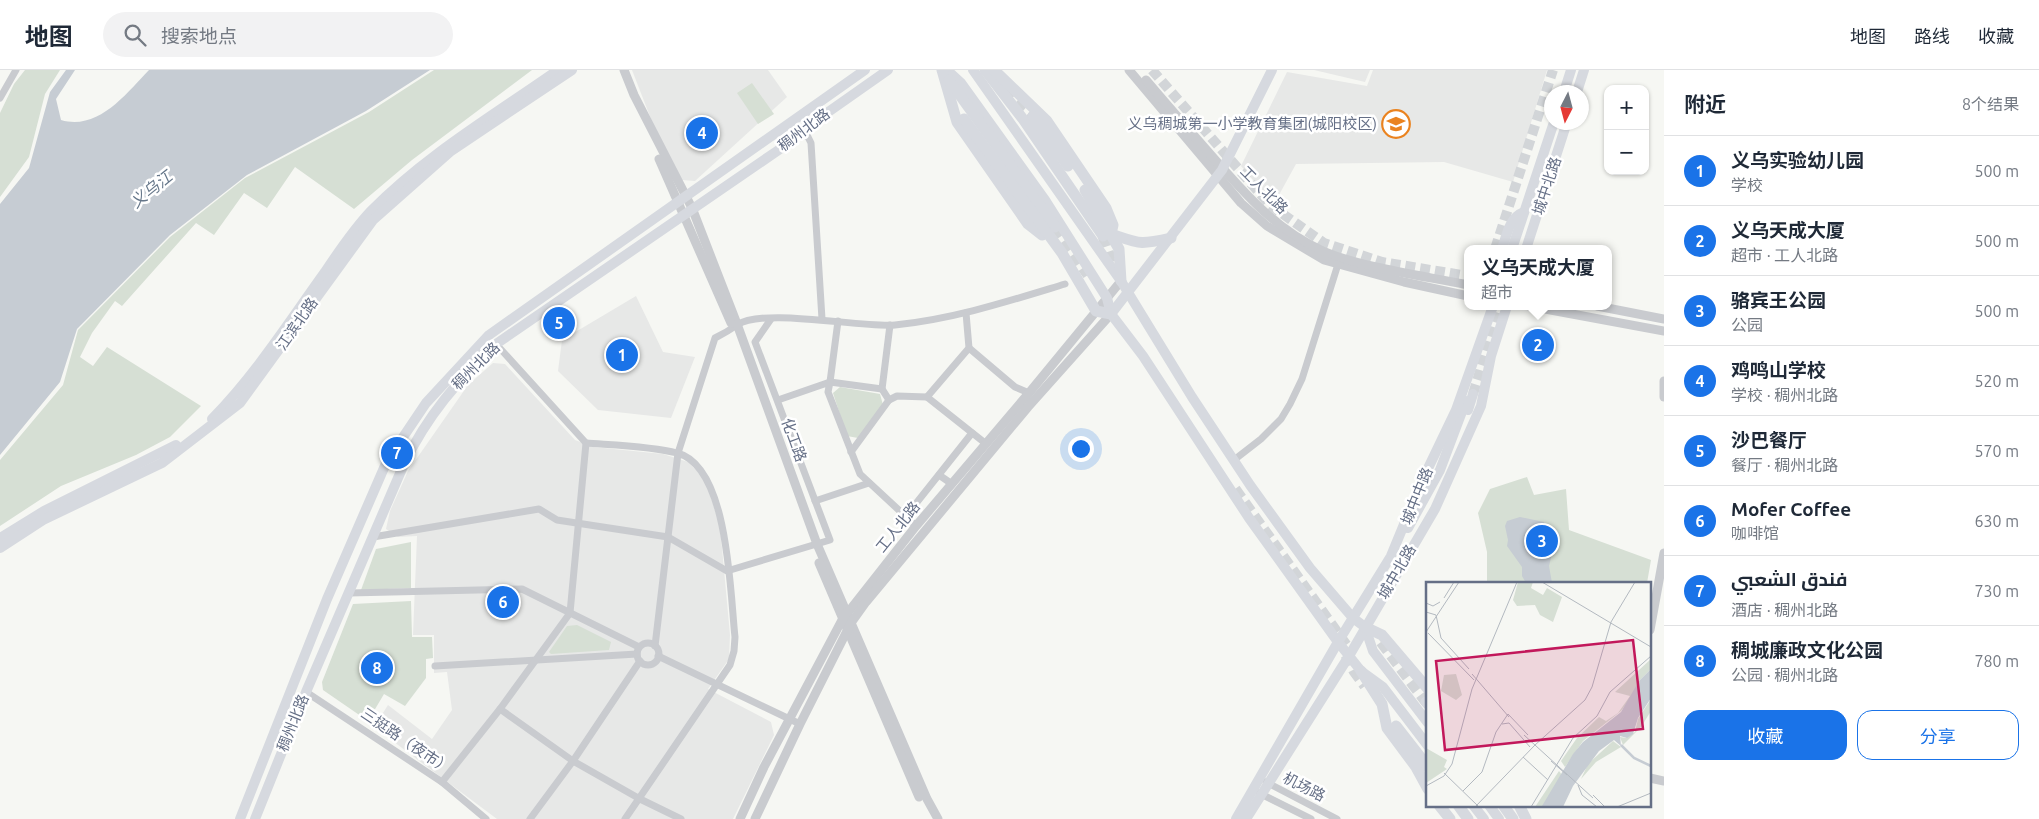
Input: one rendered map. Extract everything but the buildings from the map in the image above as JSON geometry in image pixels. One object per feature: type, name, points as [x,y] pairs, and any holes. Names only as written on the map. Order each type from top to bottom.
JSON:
[{"type":"highway","points":[[942,70],[1055,227]]},
{"type":"highway","points":[[942,70],[957,122],[1028,224],[1050,239]]},
{"type":"highway","points":[[985,70],[1024,119],[1119,249],[1121,281]]},
{"type":"highway","points":[[994,70],[1047,121],[1106,208],[1113,225],[1107,235]]},
{"type":"highway","points":[[1033,116],[1085,190],[1107,235],[1144,244],[1170,238]]},
{"type":"highway","points":[[964,119],[1062,253],[1096,311],[1111,314]]},
{"type":"highway","points":[[1366,627],[1382,635],[1417,678],[1426,695]]},
{"type":"highway","points":[[1362,670],[1382,704],[1388,728],[1422,767]]},
{"type":"highway","points":[[1396,726],[1422,767],[1426,781]]},
{"type":"highway","points":[[1440,806],[1450,819]]},
{"type":"highway","points":[[1449,806],[1458,819]]},
{"type":"highway","points":[[1459,806],[1468,819]]},
{"type":"highway","points":[[1504,806],[1513,819]]},
{"type":"highway","points":[[1512,806],[1518,819]]},
{"type":"highway","points":[[1520,806],[1526,819]]},
{"type":"main road","name":"江滨北路","points":[[0,538],[44,511],[170,449],[212,418],[246,383],[344,245],[370,212],[413,173],[466,131],[558,70]]},
{"type":"main road","name":"江滨北路","points":[[0,548],[43,520],[162,462],[240,402],[373,220],[451,151],[572,70]]},
{"type":"main road","name":"稠州北路","points":[[240,819],[327,599],[384,469],[426,403],[489,335],[865,70]]},
{"type":"main road","name":"稠州北路","points":[[255,819],[306,692],[419,433],[449,393],[496,344],[688,210],[783,147],[804,129],[888,70]]},
{"type":"main road","points":[[948,70],[961,83],[1045,200],[1107,298],[1111,314],[1143,356],[1249,518],[1338,642],[1362,670],[1383,687],[1426,743]]},
{"type":"main road","points":[[973,70],[1121,281],[1234,460],[1310,568],[1354,618],[1366,627],[1373,651],[1426,720]]},
{"type":"main road","points":[[1111,314],[1221,172],[1272,70]]},
{"type":"main road","points":[[1566,85],[1571,70]]},
{"type":"main road","points":[[1579,85],[1584,70]]},
{"type":"main road","points":[[1513,245],[1551,130]]},
{"type":"main road","name":"城中北路","points":[[1527,245],[1564,130]]},
{"type":"main road","points":[[1503,245],[1511,222],[1516,215],[1524,212]]},
{"type":"main road","name":"城中中路","points":[[1258,779],[1397,544],[1421,484],[1456,410],[1492,310]]},
{"type":"main road","name":"城中北路","points":[[1236,819],[1256,792],[1268,784],[1349,656],[1435,509],[1481,406],[1491,356],[1506,310]]},
{"type":"main road","points":[[1397,544],[1415,518],[1440,470],[1471,393],[1450,459],[1414,542]]},
{"type":"main road","name":"城中北路","points":[[1246,819],[1256,792],[1258,779]]},
{"type":"main road","points":[[1474,806],[1484,819]]},
{"type":"main road","points":[[1490,806],[1499,819]]},
{"type":"street","points":[[0,98],[16,70]]},
{"type":"street","name":"化工路","points":[[618,70],[688,210],[735,327],[814,545],[927,799],[938,819]]},
{"type":"street","name":"化工路","points":[[624,70],[681,198]]},
{"type":"street","points":[[1129,70],[1221,172]]},
{"type":"street","name":"工人北路","points":[[1137,70],[1221,172],[1266,215],[1285,229],[1339,260],[1464,284]]},
{"type":"street","points":[[804,129],[811,143],[822,319]]},
{"type":"street","points":[[1234,460],[1261,439],[1281,419],[1290,404],[1302,379],[1339,260],[1404,282],[1464,295]]},
{"type":"street","name":"工人北路","points":[[740,819],[789,719],[847,619],[916,526],[1029,394],[1121,281]]},
{"type":"street","points":[[349,594],[522,589],[640,651],[649,664],[655,662],[658,656],[655,646],[657,623],[678,453],[715,338],[735,327],[760,318],[822,319],[838,322],[890,325],[966,313],[1065,284]]},
{"type":"street","points":[[1612,309],[1664,319]]},
{"type":"street","points":[[1551,310],[1664,331]]},
{"type":"street","points":[[966,313],[969,348],[1014,387],[1029,394]]},
{"type":"street","name":"工人北路","points":[[755,819],[800,724],[847,632],[847,619],[1028,407],[1111,314]]},
{"type":"street","points":[[373,537],[539,509],[557,520],[668,537],[728,571],[830,540],[778,400],[754,342],[771,319]]},
{"type":"street","points":[[838,322],[828,392],[860,474],[916,526]]},
{"type":"street","points":[[889,400],[882,389],[890,325]]},
{"type":"street","points":[[496,344],[586,442],[678,453],[694,462],[707,478],[716,500],[724,536],[735,637],[734,651],[730,665],[625,819]]},
{"type":"street","points":[[927,397],[969,348]]},
{"type":"street","points":[[1664,381],[1662,392],[1664,397]]},
{"type":"street","points":[[778,400],[830,382],[882,389]]},
{"type":"street","points":[[851,452],[889,400],[897,396],[927,397],[986,443]]},
{"type":"street","points":[[906,516],[972,433]]},
{"type":"street","points":[[442,782],[500,709],[570,613],[586,442]]},
{"type":"street","points":[[939,475],[952,484]]},
{"type":"street","points":[[815,501],[869,483]]},
{"type":"street","points":[[1652,619],[1664,553]]},
{"type":"street","points":[[530,819],[573,762],[657,623]]},
{"type":"street","points":[[847,632],[921,802],[931,819]]},
{"type":"street","points":[[435,666],[640,651],[655,646]]},
{"type":"street","points":[[658,656],[800,724]]},
{"type":"street","name":"三挺路（夜市）","points":[[306,692],[442,782],[486,819]]},
{"type":"street","points":[[500,709],[573,762],[681,819]]},
{"type":"street","name":"机场路","points":[[1258,779],[1337,819]]},
{"type":"street","name":"机场路","points":[[1256,792],[1311,819]]},
{"type":"shaded area","points":[[25,70],[60,70],[45,94],[29,157],[0,197],[0,113],[14,84]]},
{"type":"shaded area","points":[[434,70],[532,70],[412,160],[354,209],[295,167],[267,208],[244,193],[214,235],[196,223],[122,306],[115,301],[92,333],[80,357],[93,366],[107,347],[201,406],[170,437],[136,455],[61,486],[0,526],[0,460],[63,385],[78,330],[170,237],[245,178],[369,112]]},
{"type":"shaded area","points":[[632,70],[768,70],[787,97],[695,181],[682,180],[670,168]]},
{"type":"shaded area","points":[[1314,70],[1370,70],[1365,82]]},
{"type":"shaded area","name":"义乌稠城第一小学教育集团(城阳校区)","points":[[1373,70],[1547,70],[1513,182],[1444,162],[1296,164],[1274,204],[1241,166],[1287,72],[1367,86]]},
{"type":"shaded area","points":[[752,83],[774,114],[758,124],[737,93]]},
{"type":"shaded area","points":[[636,296],[663,352],[695,357],[671,418],[598,410],[558,371],[562,340]]},
{"type":"shaded area","points":[[493,363],[505,364],[575,440],[594,447],[663,454],[688,462],[705,479],[720,526],[730,635],[729,659],[708,689],[771,722],[774,735],[733,819],[497,819],[374,727],[388,705],[432,739],[452,710],[447,672],[434,673],[434,635],[413,635],[417,536],[398,537],[386,529],[390,511],[408,471],[468,385]]},
{"type":"shaded area","points":[[840,387],[880,394],[883,405],[858,438],[847,436],[833,393]]},
{"type":"shaded area","points":[[1527,477],[1534,495],[1566,489],[1569,530],[1651,560],[1647,582],[1487,582],[1487,552],[1478,513],[1490,489]]},
{"type":"shaded area","points":[[411,542],[411,588],[361,590],[376,549]]},
{"type":"shaded area","points":[[411,601],[412,637],[432,637],[433,658],[426,659],[426,678],[405,706],[384,694],[368,721],[323,690],[322,682],[353,604]]},
{"type":"shaded area","points":[[577,625],[611,642],[609,650],[551,654],[549,652],[567,626]]},
{"type":"water","name":"义乌江","points":[[66,70],[75,70],[56,99],[61,120],[74,122],[87,120],[110,108],[149,70],[430,70],[366,111],[247,175],[170,235],[77,329],[60,382],[0,455],[0,204],[29,168],[50,92]]},
{"type":"water","points":[[1520,517],[1544,522],[1553,550],[1549,566],[1552,582],[1525,582],[1522,576],[1522,567],[1507,546],[1508,540],[1505,526],[1507,521]]},
{"type":"tunnel","points":[[1152,70],[1270,205],[1324,243],[1382,262],[1464,275]]},
{"type":"tunnel","points":[[1496,245],[1553,70]]},
{"type":"tunnel","points":[[1004,91],[1033,116]]},
{"type":"tunnel","points":[[1055,227],[1088,275]]},
{"type":"tunnel","points":[[1103,236],[1114,269]]},
{"type":"tunnel","points":[[1473,394],[1499,310]]},
{"type":"tunnel","points":[[1235,489],[1346,645]]},
{"type":"tunnel","points":[[1381,642],[1426,702]]},
{"type":"tunnel","points":[[1346,655],[1354,671],[1365,686]]},
{"type":"place","name":"义乌稠城第一小学教育集团(城阳校区)","points":[[1396,124]]},
{"type":"place","name":"鸡鸣山学校","points":[[702,133]]},
{"type":"place","name":"沙巴餐厅","points":[[559,323]]},
{"type":"place","name":"义乌天成大厦","points":[[1538,345]]},
{"type":"place","name":"义乌实验幼儿园","points":[[622,355]]},
{"type":"place","name":"فندق الشعبي","points":[[397,453]]},
{"type":"place","name":"骆宾王公园","points":[[1542,541]]},
{"type":"place","name":"Mofer Coffee","points":[[503,602]]},
{"type":"place","name":"稠城廉政文化公园","points":[[377,668]]}]
